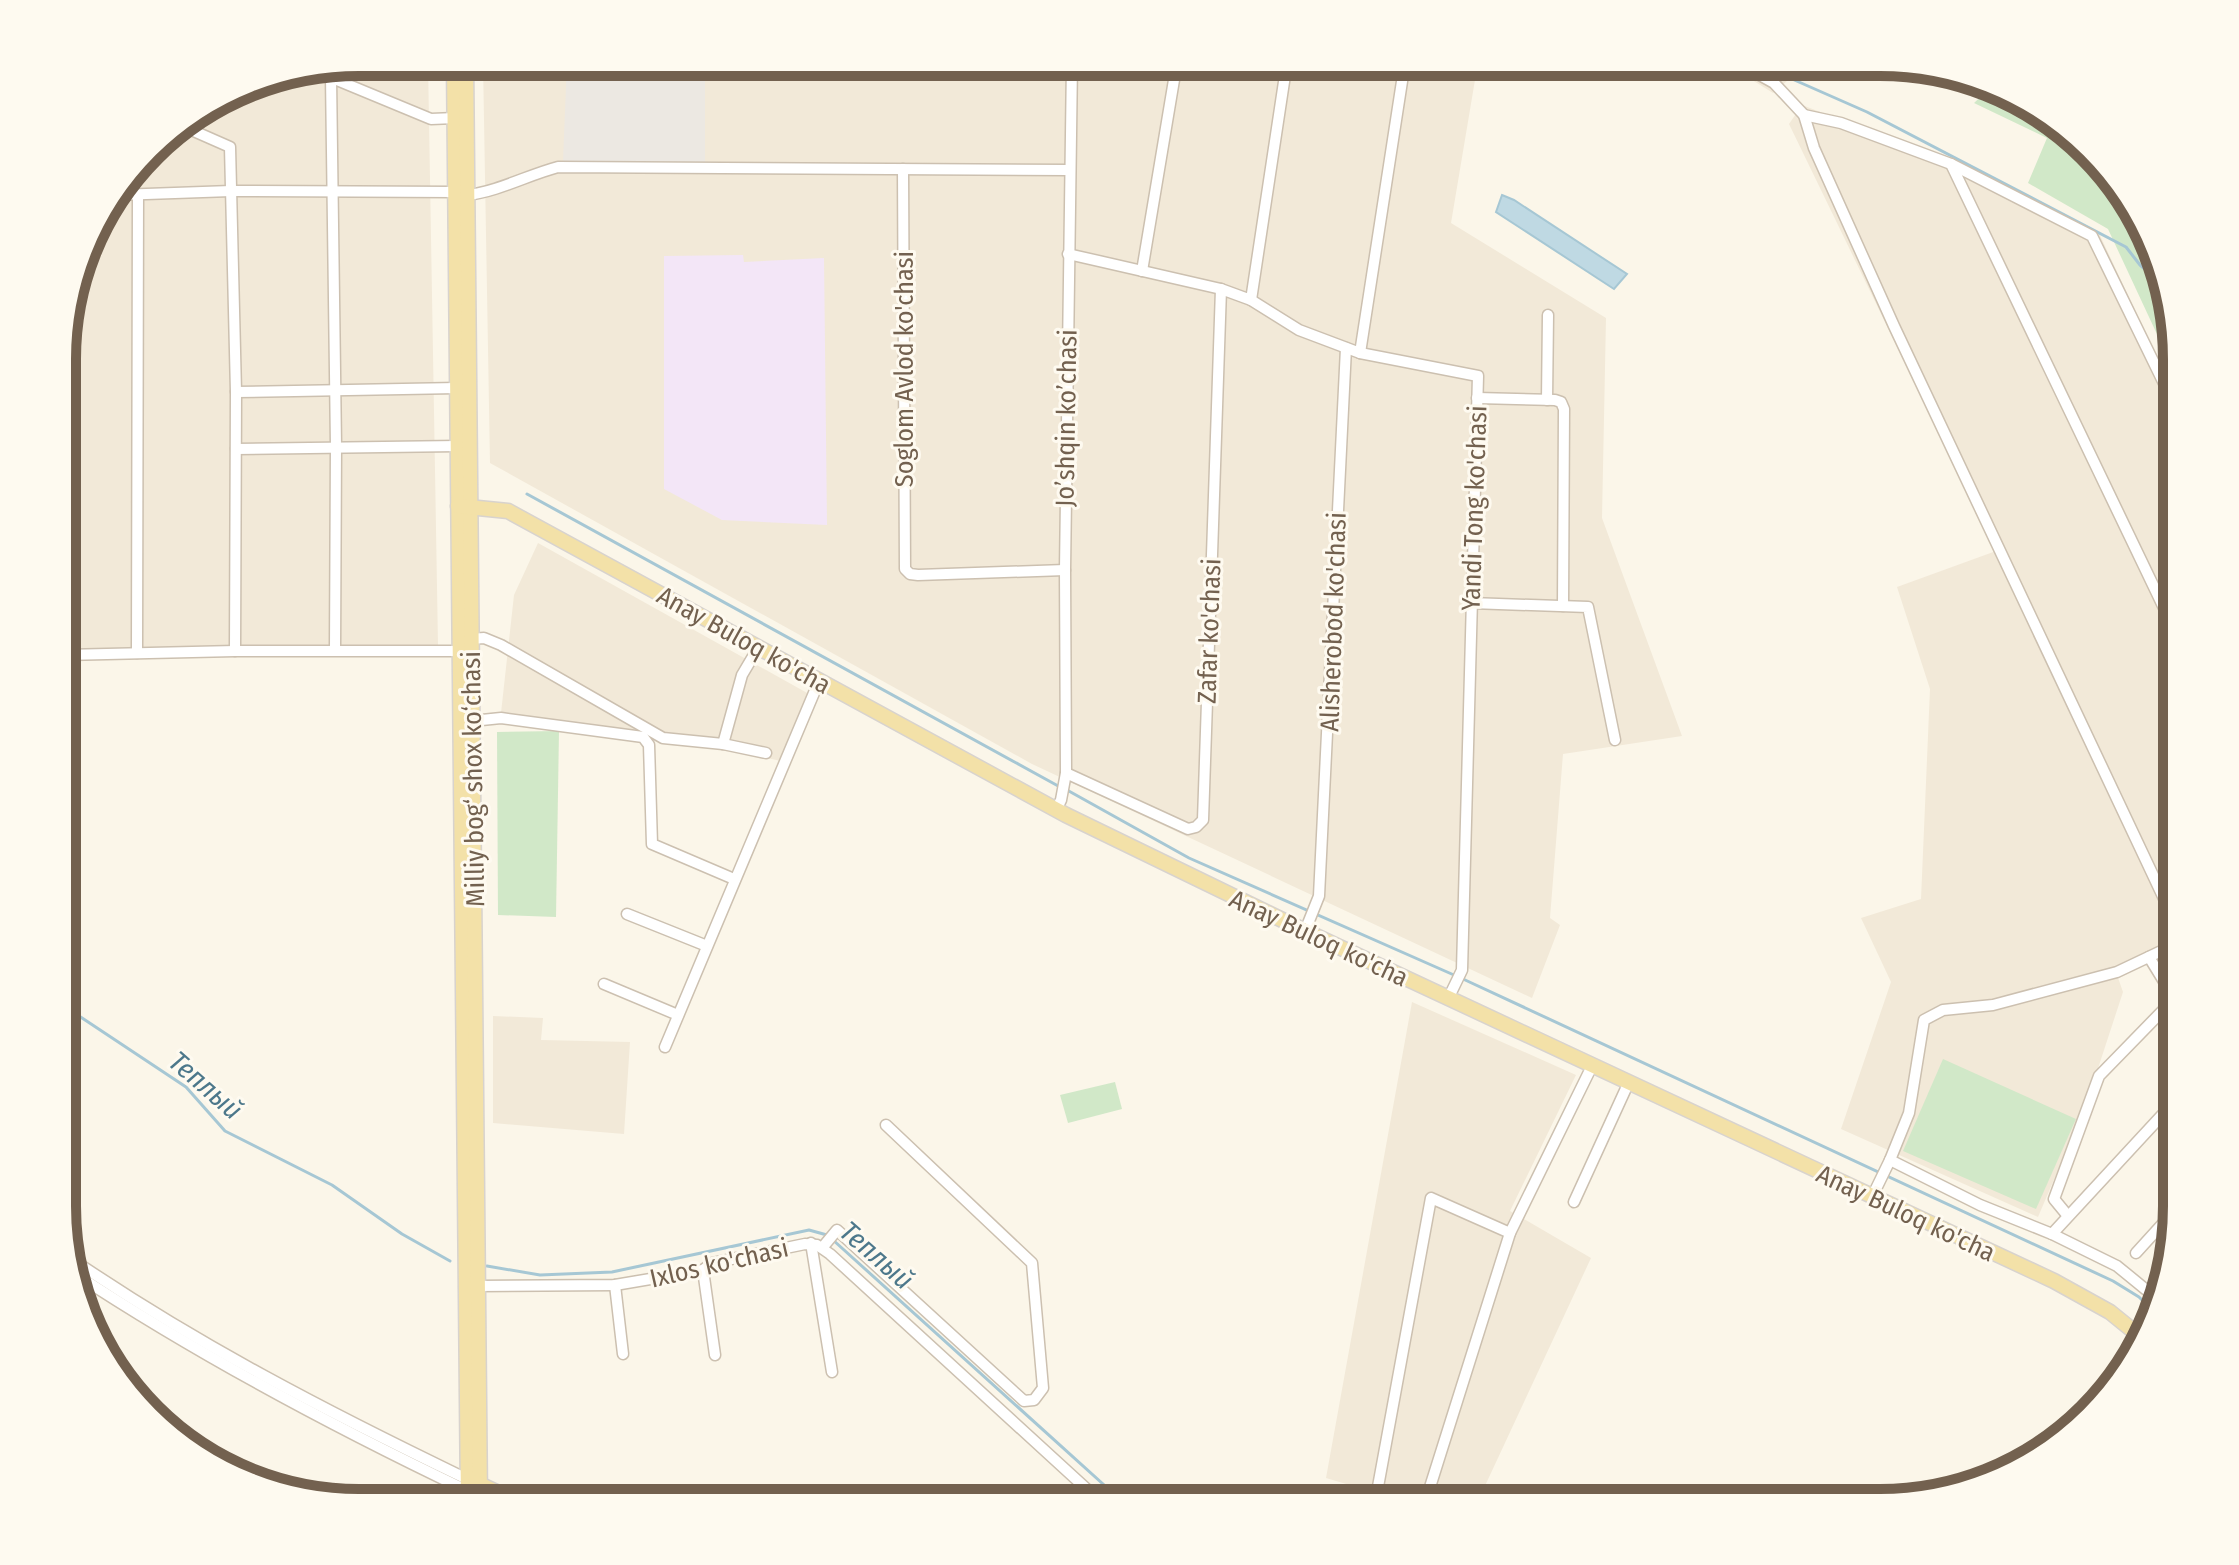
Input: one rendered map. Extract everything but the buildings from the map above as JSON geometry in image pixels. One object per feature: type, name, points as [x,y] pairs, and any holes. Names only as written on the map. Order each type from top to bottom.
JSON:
[{"type":"main road","name":"Milliy bog‘ shox ko‘chasi","points":[[454,76],[462,193],[464,506],[459,651],[477,1286],[476,1488]]},
{"type":"main road","name":"Milliy bog‘ shox ko‘chasi","points":[[466,76],[457,388],[471,639],[472,721],[467,850],[476,1488]]},
{"type":"main road","name":"Anay Buloq ko'cha","points":[[464,506],[508,511],[819,681],[1059,805],[1451,994],[1628,1084],[1875,1190],[2090,1299],[2134,1332]]},
{"type":"street","name":"Joʼshqin koʼchasi","points":[[1059,805],[1066,773],[1065,570],[1072,76]]},
{"type":"street","points":[[331,77],[336,446],[335,650]]},
{"type":"street","points":[[332,77],[431,119],[455,118]]},
{"type":"street","points":[[1142,271],[1175,77]]},
{"type":"street","points":[[1251,300],[1285,77]]},
{"type":"street","points":[[1360,353],[1403,77]]},
{"type":"street","points":[[1763,77],[1774,83],[1804,115],[1814,148],[1894,326],[2163,896]]},
{"type":"street","points":[[1804,115],[1841,123],[1951,164],[2092,236],[2162,379]]},
{"type":"street","points":[[192,130],[230,147],[236,392],[235,651]]},
{"type":"street","points":[[1951,164],[2162,604]]},
{"type":"street","points":[[129,195],[231,191],[462,193],[490,191],[528,175],[558,167],[1069,170]]},
{"type":"street","name":"Soglom Avlod ko'chasi","points":[[903,169],[905,569],[910,574],[918,575],[1065,570]]},
{"type":"street","points":[[137,653],[138,195]]},
{"type":"street","name":"Yandi Tong ko'chasi","points":[[1068,254],[1221,289],[1251,300],[1299,330],[1360,353],[1478,376],[1461,974],[1451,994]]},
{"type":"street","name":"Zafar ko'chasi","points":[[1066,773],[1188,829],[1196,827],[1203,820],[1221,289]]},
{"type":"street","points":[[1547,400],[1548,315]]},
{"type":"street","name":"Alisherobod ko'chasi","points":[[1307,927],[1319,896],[1346,348]]},
{"type":"street","points":[[236,392],[457,388]]},
{"type":"street","points":[[1477,398],[1547,400],[1561,402],[1564,409],[1563,606]]},
{"type":"street","points":[[236,449],[458,446]]},
{"type":"street","points":[[1471,603],[1588,607],[1615,740]]},
{"type":"street","points":[[471,639],[484,638],[501,645],[663,738],[723,744],[766,753]]},
{"type":"street","points":[[723,744],[742,675],[758,648]]},
{"type":"street","points":[[76,655],[459,651]]},
{"type":"street","points":[[665,1047],[819,681]]},
{"type":"street","points":[[472,721],[501,718],[643,737],[649,745],[652,844],[734,879]]},
{"type":"street","points":[[627,914],[707,946]]},
{"type":"street","points":[[1875,1190],[1909,1113],[1924,1020],[1943,1010],[1993,1005],[2056,990],[2117,972],[2163,950]]},
{"type":"street","points":[[2149,957],[2163,979]]},
{"type":"street","points":[[604,984],[678,1015]]},
{"type":"street","points":[[2068,1216],[2054,1199],[2099,1076],[2163,1013]]},
{"type":"street","points":[[1429,1489],[1510,1233],[1592,1066]]},
{"type":"street","points":[[1574,1202],[1628,1084]]},
{"type":"street","points":[[2052,1234],[2163,1114]]},
{"type":"street","points":[[830,1239],[1024,1401],[1034,1400],[1043,1388],[1032,1263],[886,1125]]},
{"type":"street","points":[[1887,1166],[2052,1234],[2117,1266],[2149,1292]]},
{"type":"street","points":[[1378,1489],[1431,1198],[1510,1233]]},
{"type":"street","points":[[2136,1253],[2162,1224]]},
{"type":"street","name":"Ixlos ko'chasi","points":[[477,1286],[615,1285],[703,1270],[712,1263],[830,1239],[1087,1488]]},
{"type":"street","points":[[811,1243],[832,1372]]},
{"type":"street","points":[[82,1265],[233,1359],[400,1447],[466,1488]]},
{"type":"street","points":[[703,1270],[715,1355]]},
{"type":"street","points":[[86,1281],[249,1380],[464,1488]]},
{"type":"street","points":[[615,1285],[623,1354]]},
{"type":"shaded area","points":[[428,76],[438,645],[155,648],[76,657],[78,322],[91,268],[105,234],[134,187],[172,146],[234,105],[268,91],[322,78]]},
{"type":"shaded area","points":[[483,76],[1476,77],[1451,223],[1606,318],[1602,518],[1682,736],[1563,754],[1550,918],[1560,925],[1532,998],[1032,764],[490,463]]},
{"type":"shaded area","points":[[566,76],[705,76],[705,164],[563,161]]},
{"type":"shaded area","points":[[1747,77],[1792,77],[1773,93]]},
{"type":"shaded area","points":[[1802,105],[1948,161],[2098,231],[2162,368],[2163,950],[2116,972],[2123,992],[2087,1102],[2038,1217],[1841,1129],[1891,982],[1861,918],[1921,899],[1930,689],[1897,587],[1996,551],[1789,124]]},
{"type":"shaded area","points":[[743,255],[744,262],[824,258],[827,525],[722,520],[664,489],[664,256]]},
{"type":"shaded area","points":[[538,543],[809,694],[781,761],[730,750],[671,745],[648,736],[574,722],[501,713],[514,595]]},
{"type":"shaded area","points":[[1412,1002],[1576,1075],[1510,1211],[1591,1258],[1484,1489],[1362,1489],[1326,1478]]},
{"type":"shaded area","points":[[493,1016],[543,1018],[541,1040],[630,1042],[624,1134],[493,1123]]},
{"type":"green space","points":[[1982,95],[2022,114],[2067,146],[2105,187],[2125,217],[2148,268],[2158,303],[2162,345],[2108,229],[2028,183],[2047,138],[1974,103]]},
{"type":"green space","points":[[559,731],[556,917],[498,915],[497,732]]},
{"type":"green space","points":[[1943,1059],[2076,1119],[2036,1209],[1903,1151]]},
{"type":"green space","points":[[1115,1082],[1122,1109],[1068,1123],[1060,1095]]},
{"type":"water","points":[[1502,195],[1627,274],[1614,289],[1496,212]]},
{"type":"waterway","points":[[1787,77],[1867,112],[2126,247],[2150,273]]},
{"type":"waterway","points":[[527,494],[1060,787]]},
{"type":"waterway","points":[[1067,790],[1189,858],[1463,979],[2113,1281],[2145,1303]]},
{"type":"waterway","name":"Теплый","points":[[77,1014],[186,1087],[225,1131],[332,1185],[402,1234],[450,1261]]},
{"type":"waterway","name":"Теплый","points":[[487,1266],[540,1275],[612,1272],[809,1230],[827,1235]]},
{"type":"waterway","name":"Теплый","points":[[833,1240],[1108,1488]]}]
